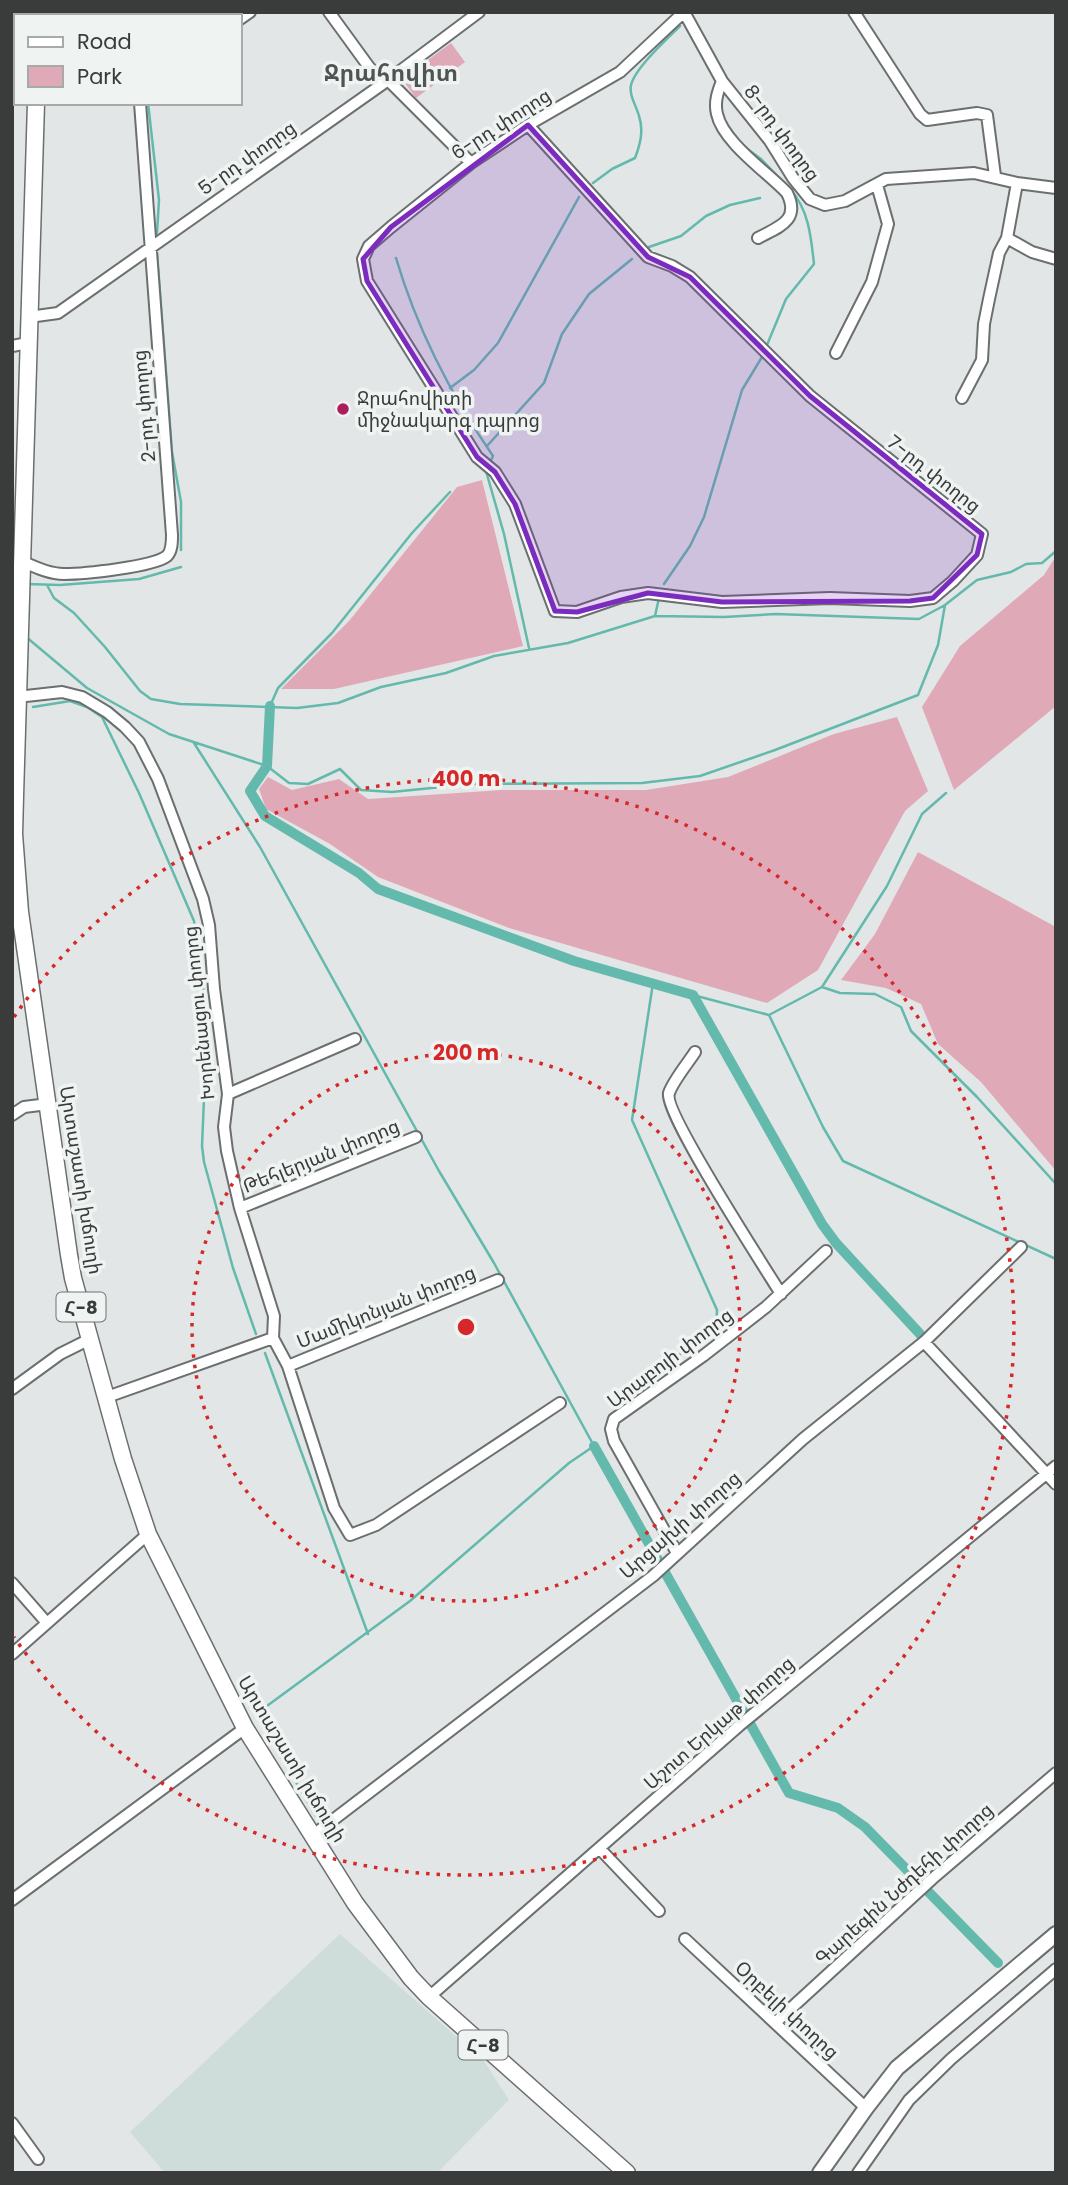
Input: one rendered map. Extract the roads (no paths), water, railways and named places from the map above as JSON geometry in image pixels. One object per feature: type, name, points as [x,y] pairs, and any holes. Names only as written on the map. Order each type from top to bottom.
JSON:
[{"type":"main road","name":"Հ-8","points":[[16,651],[16,615],[21,578],[20,344],[29,317],[36,105]]},
{"type":"main road","name":"Արտաշատի խճուղի","points":[[16,651],[14,834],[20,912],[73,1278],[123,1459],[148,1534],[245,1728],[355,1903],[402,1967],[429,1997]]},
{"type":"main road","name":"Հ-8","points":[[429,1997],[627,2173]]},
{"type":"street","points":[[330,12],[369,67],[471,163]]},
{"type":"street","name":"5-րդ փողոց","points":[[29,317],[58,313],[479,12]]},
{"type":"street","name":"8-րդ փողոց","points":[[684,12],[722,80],[770,141],[810,199],[825,205],[845,201],[886,179],[974,173],[1056,188]]},
{"type":"street","name":"6-րդ փողոց","points":[[488,466],[477,457],[367,281],[363,259],[369,246],[471,163],[528,125],[620,72],[684,12]]},
{"type":"street","points":[[854,12],[920,114],[927,120],[977,113],[986,115],[995,176]]},
{"type":"street","points":[[722,80],[716,105],[717,116],[736,145],[787,193],[792,202],[788,221],[758,239]]},
{"type":"street","name":"2-րդ փողոց","points":[[21,578],[42,570],[62,574],[139,566],[165,557],[170,552],[172,535],[140,105]]},
{"type":"street","name":"7-րդ փողոց","points":[[488,466],[514,504],[555,611],[577,612],[621,597],[648,593],[722,602],[830,597],[910,601],[933,597],[953,581],[976,555],[982,534],[810,396],[690,277],[672,266],[648,257],[528,125]]},
{"type":"street","points":[[962,398],[982,360],[984,324],[999,253],[1007,238],[1017,183]]},
{"type":"street","points":[[836,353],[872,282],[888,225],[877,185]]},
{"type":"street","points":[[1007,238],[1032,252],[1056,259]]},
{"type":"street","name":"Խորենացու փողոց","points":[[17,698],[62,692],[82,697],[125,727],[144,751],[158,779],[204,899],[228,1094],[224,1127],[227,1151],[240,1208],[274,1316],[273,1338],[288,1366],[320,1470],[341,1522],[350,1535],[376,1525],[560,1402]]},
{"type":"street","points":[[228,1094],[355,1039]]},
{"type":"street","points":[[695,1052],[668,1094],[669,1103],[685,1136],[780,1294]]},
{"type":"street","points":[[12,1115],[24,1107],[48,1104]]},
{"type":"street","name":"Թեհլերյան փողոց","points":[[240,1208],[416,1137]]},
{"type":"street","name":"Արցախի փողոց","points":[[312,1836],[653,1576],[803,1439],[924,1342],[1021,1247]]},
{"type":"street","name":"Արաբոյի փողոց","points":[[673,1557],[614,1441],[611,1429],[614,1419],[703,1356],[780,1294],[826,1251]]},
{"type":"street","name":"Մամիկոնյան փողոց","points":[[288,1366],[498,1280]]},
{"type":"street","points":[[107,1397],[273,1338]]},
{"type":"street","points":[[12,1389],[60,1353],[90,1339]]},
{"type":"street","points":[[924,1342],[1056,1485]]},
{"type":"street","points":[[1047,1474],[1056,1466]]},
{"type":"street","name":"Աշոտ Երկաթ փողոց","points":[[429,1997],[740,1725],[1047,1474]]},
{"type":"street","points":[[12,1654],[148,1534]]},
{"type":"street","points":[[12,1583],[47,1623]]},
{"type":"street","points":[[12,1900],[245,1728]]},
{"type":"street","name":"Գարեգին Նժդեհի փողոց","points":[[776,2022],[919,1891],[1056,1773]]},
{"type":"street","points":[[600,1849],[659,1911]]},
{"type":"street","points":[[820,2173],[897,2068],[1056,1934]]},
{"type":"street","name":"Օրբելի փողոց","points":[[685,1938],[866,2108]]},
{"type":"street","points":[[858,2173],[908,2100],[951,2059],[1056,1969]]},
{"type":"street","points":[[12,2123],[38,2159]]},
{"type":"waterway","points":[[593,183],[612,169],[635,158],[641,127],[631,85],[645,62],[680,26]]},
{"type":"waterway","points":[[148,105],[159,200],[157,233]]},
{"type":"waterway","points":[[742,145],[761,159],[786,185]]},
{"type":"waterway","points":[[767,345],[786,299],[814,264],[805,216],[791,190]]},
{"type":"waterway","points":[[450,388],[474,370],[498,343],[579,197]]},
{"type":"waterway","points":[[649,247],[681,236],[706,216],[730,205],[760,198]]},
{"type":"waterway","points":[[157,253],[172,452],[181,502],[181,550]]},
{"type":"waterway","points":[[396,258],[425,336],[449,385],[493,456],[490,462]]},
{"type":"waterway","points":[[487,446],[544,383],[562,334],[589,294],[632,259]]},
{"type":"waterway","points":[[664,584],[690,546],[704,517],[742,390],[762,357]]},
{"type":"waterway","points":[[486,471],[504,534],[529,648]]},
{"type":"waterway","points":[[270,706],[278,688],[332,633],[412,533],[450,492]]},
{"type":"waterway","points":[[47,585],[54,598],[74,613],[140,691],[151,699],[180,704],[297,708],[338,703],[381,687],[446,673],[494,656],[568,643],[655,616],[724,617],[776,614],[919,619],[945,605],[977,580],[1011,572],[1026,564],[1042,563],[1056,551]]},
{"type":"waterway","points":[[26,584],[60,585],[139,579],[181,567]]},
{"type":"waterway","points":[[655,616],[659,598]]},
{"type":"waterway","points":[[25,636],[87,688],[169,734],[267,766],[289,783],[308,784],[340,769],[361,790],[392,792],[471,784],[642,783],[700,776],[918,695],[938,645],[945,605]]},
{"type":"waterway","points":[[33,707],[70,701],[87,707],[102,717],[139,793],[194,921],[203,984],[206,1050],[202,1146],[204,1162],[233,1268],[256,1334]]},
{"type":"waterway","points":[[270,706],[267,766],[250,791],[265,816],[359,873],[378,889],[574,961],[693,995],[822,1224],[836,1243],[920,1334]]},
{"type":"waterway","points":[[194,743],[260,847],[594,1446],[569,1463],[410,1601],[256,1714],[316,1816]]},
{"type":"waterway","points":[[822,987],[887,886],[922,814],[946,793]]},
{"type":"waterway","points":[[617,1404],[716,1326],[717,1310],[632,1120],[653,983]]},
{"type":"waterway","points":[[769,1015],[822,987],[840,993],[875,994],[901,1007],[911,1031],[977,1097],[1056,1184]]},
{"type":"waterway","points":[[693,995],[769,1015],[823,1127],[843,1161],[1056,1259]]},
{"type":"waterway","points":[[265,1353],[368,1634]]},
{"type":"waterway","points":[[594,1446],[789,1793],[838,1808],[865,1827],[998,1963]]},
{"type":"place","name":"Ջրահովիտի միջնակարգ դպրոց","points":[[343,409]]},
{"type":"district","name":"Ջրահովիտ","points":[[391,73]]}]
